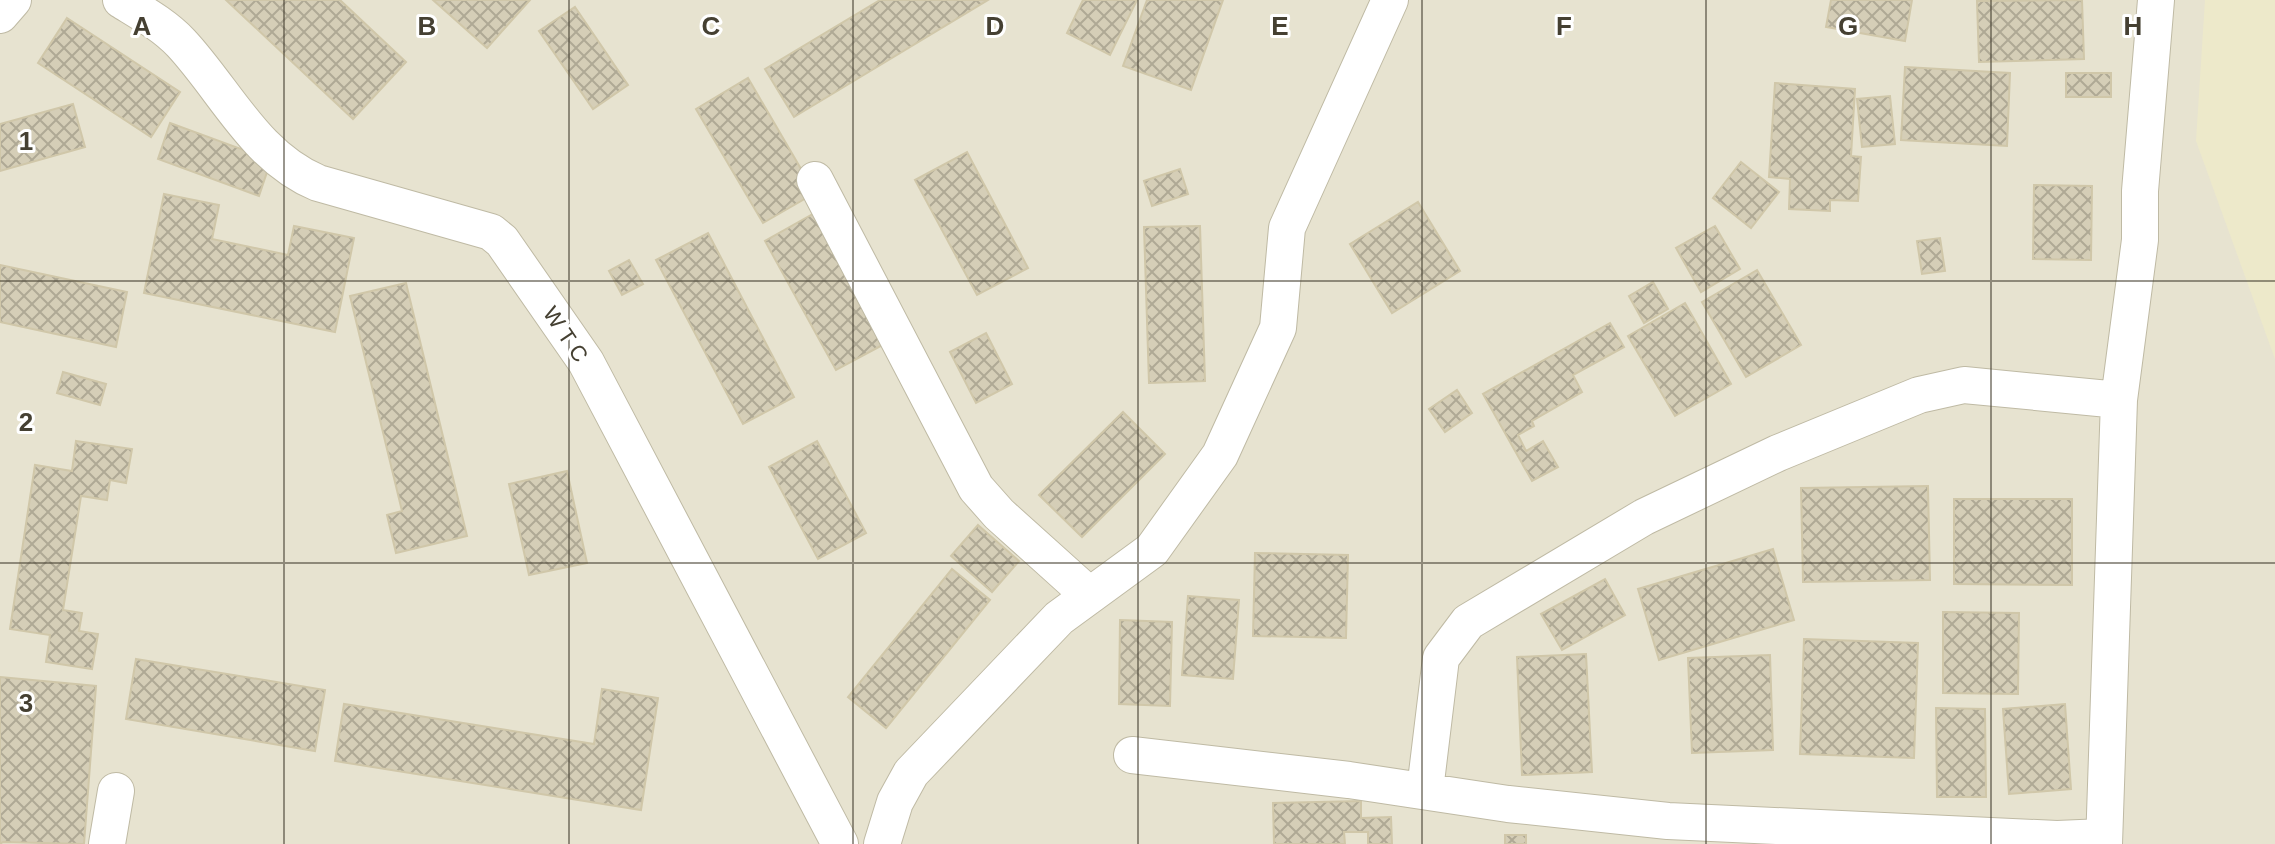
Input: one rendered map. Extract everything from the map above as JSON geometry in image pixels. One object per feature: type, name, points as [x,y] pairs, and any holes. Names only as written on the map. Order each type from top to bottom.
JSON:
[{"type":"street","points":[[0,15],[13,0]]},
{"type":"street","name":"W T C","points":[[121,0],[167,29],[183,45],[245,126],[292,170],[318,183],[491,232],[502,241],[586,362],[840,844]]},
{"type":"street","points":[[882,844],[895,802],[911,773],[1059,618],[1152,550],[1220,455],[1278,328],[1287,228],[1390,0]]},
{"type":"street","points":[[1132,755],[1425,790],[1508,804],[1668,821],[2104,841],[2119,400],[2140,240],[2140,191],[2156,0]]},
{"type":"street","points":[[815,180],[976,488],[999,514],[1089,595]]},
{"type":"street","points":[[1425,790],[1441,658],[1468,622],[1644,517],[1778,453],[1919,395],[1964,385],[2119,400]]},
{"type":"street","points":[[107,844],[116,791]]},
{"type":"shaded area","points":[[0,0],[2275,0],[2275,844],[0,844]]},
{"type":"shaded area","points":[[2205,0],[2275,0],[2275,359],[2196,141]]},
{"type":"building","points":[[226,0],[340,0],[406,62],[353,119]]},
{"type":"building","points":[[433,0],[530,0],[487,48]]},
{"type":"building","points":[[880,0],[988,0],[794,117],[765,69]]},
{"type":"building","points":[[1083,0],[1137,0],[1110,55],[1067,33]]},
{"type":"building","points":[[1147,0],[1223,0],[1191,90],[1123,66]]},
{"type":"building","points":[[1831,0],[1912,0],[1905,41],[1826,27]]},
{"type":"building","points":[[2082,0],[2084,59],[1979,62],[1977,1]]},
{"type":"building","points":[[575,7],[628,85],[593,109],[539,31]]},
{"type":"building","points":[[67,18],[180,92],[151,137],[38,63]]},
{"type":"building","points":[[1905,67],[2010,73],[2007,146],[1901,140]]},
{"type":"building","points":[[2066,73],[2111,73],[2111,97],[2066,97]]},
{"type":"building","points":[[748,78],[815,193],[763,223],[696,109]]},
{"type":"building","points":[[1775,83],[1855,89],[1851,156],[1861,157],[1858,201],[1830,200],[1830,211],[1789,209],[1790,179],[1769,177]]},
{"type":"building","points":[[1890,96],[1895,144],[1862,147],[1857,99]]},
{"type":"building","points":[[73,104],[85,147],[0,171],[0,124]]},
{"type":"building","points":[[170,123],[271,160],[259,196],[158,159]]},
{"type":"building","points":[[967,152],[1028,268],[977,295],[915,180]]},
{"type":"building","points":[[1741,162],[1779,192],[1751,228],[1713,198]]},
{"type":"building","points":[[1180,169],[1188,194],[1152,206],[1144,181]]},
{"type":"building","points":[[2034,185],[2092,186],[2091,260],[2033,259]]},
{"type":"building","points":[[164,194],[219,205],[212,239],[288,255],[294,226],[354,238],[335,332],[144,293]]},
{"type":"building","points":[[1418,202],[1460,271],[1392,313],[1350,244]]},
{"type":"building","points":[[818,211],[890,341],[836,370],[765,241]]},
{"type":"building","points":[[1200,226],[1205,381],[1149,383],[1144,227]]},
{"type":"building","points":[[1715,226],[1740,269],[1701,292],[1676,248]]},
{"type":"building","points":[[708,233],[794,397],[743,424],[656,260]]},
{"type":"building","points":[[1940,238],[1945,271],[1922,274],[1917,241]]},
{"type":"building","points":[[629,260],[643,284],[622,295],[609,271]]},
{"type":"building","points":[[0,265],[127,292],[116,347],[0,322]]},
{"type":"building","points":[[1757,270],[1801,345],[1746,377],[1702,302]]},
{"type":"building","points":[[1653,282],[1668,309],[1644,323],[1629,296]]},
{"type":"building","points":[[406,283],[467,536],[396,553],[387,515],[402,511],[350,296]]},
{"type":"building","points":[[1685,303],[1731,384],[1675,416],[1628,336]]},
{"type":"building","points":[[1610,323],[1624,347],[1573,375],[1582,392],[1532,421],[1534,426],[1518,435],[1526,451],[1543,441],[1558,467],[1532,481],[1483,394]]},
{"type":"building","points":[[986,333],[1012,384],[976,403],[950,352]]},
{"type":"building","points":[[63,372],[106,384],[100,405],[57,393]]},
{"type":"building","points":[[1457,390],[1472,413],[1445,432],[1429,409]]},
{"type":"building","points":[[1123,412],[1165,454],[1082,537],[1039,495]]},
{"type":"building","points":[[76,441],[132,449],[126,483],[110,480],[107,500],[81,496],[63,610],[82,613],[79,631],[98,634],[92,669],[46,662],[50,635],[10,629],[35,465],[72,471]]},
{"type":"building","points":[[817,441],[866,533],[818,559],[769,467]]},
{"type":"building","points":[[567,471],[587,563],[529,575],[509,484]]},
{"type":"building","points":[[1928,486],[1930,580],[1803,582],[1801,488]]},
{"type":"building","points":[[1954,499],[2072,499],[2072,585],[1954,584]]},
{"type":"building","points":[[978,525],[1019,561],[992,592],[951,556]]},
{"type":"building","points":[[1773,549],[1794,620],[1659,660],[1638,589]]},
{"type":"building","points":[[1255,553],[1348,555],[1346,638],[1253,636]]},
{"type":"building","points":[[952,569],[990,600],[886,728],[848,697]]},
{"type":"building","points":[[1605,579],[1625,615],[1562,650],[1541,614]]},
{"type":"building","points":[[1188,596],[1239,600],[1233,679],[1182,675]]},
{"type":"building","points":[[1943,612],[2019,613],[2018,694],[1943,693]]},
{"type":"building","points":[[1120,620],[1172,622],[1170,706],[1119,704]]},
{"type":"building","points":[[1804,639],[1918,643],[1914,758],[1800,754]]},
{"type":"building","points":[[1586,654],[1592,772],[1522,775],[1517,657]]},
{"type":"building","points":[[1770,655],[1773,750],[1692,753],[1688,658]]},
{"type":"building","points":[[136,659],[325,690],[315,751],[126,719]]},
{"type":"building","points":[[0,677],[96,686],[84,844],[0,844]]},
{"type":"building","points":[[602,689],[658,698],[641,810],[335,761],[344,704],[594,744]]},
{"type":"building","points":[[2065,704],[2071,789],[2009,794],[2003,709]]},
{"type":"building","points":[[1936,708],[1985,709],[1986,797],[1937,797]]},
{"type":"building","points":[[1361,801],[1361,818],[1391,817],[1392,844],[1368,844],[1368,832],[1344,832],[1345,844],[1274,844],[1273,803]]},
{"type":"building","points":[[1505,835],[1526,835],[1526,844],[1505,844]]}]
